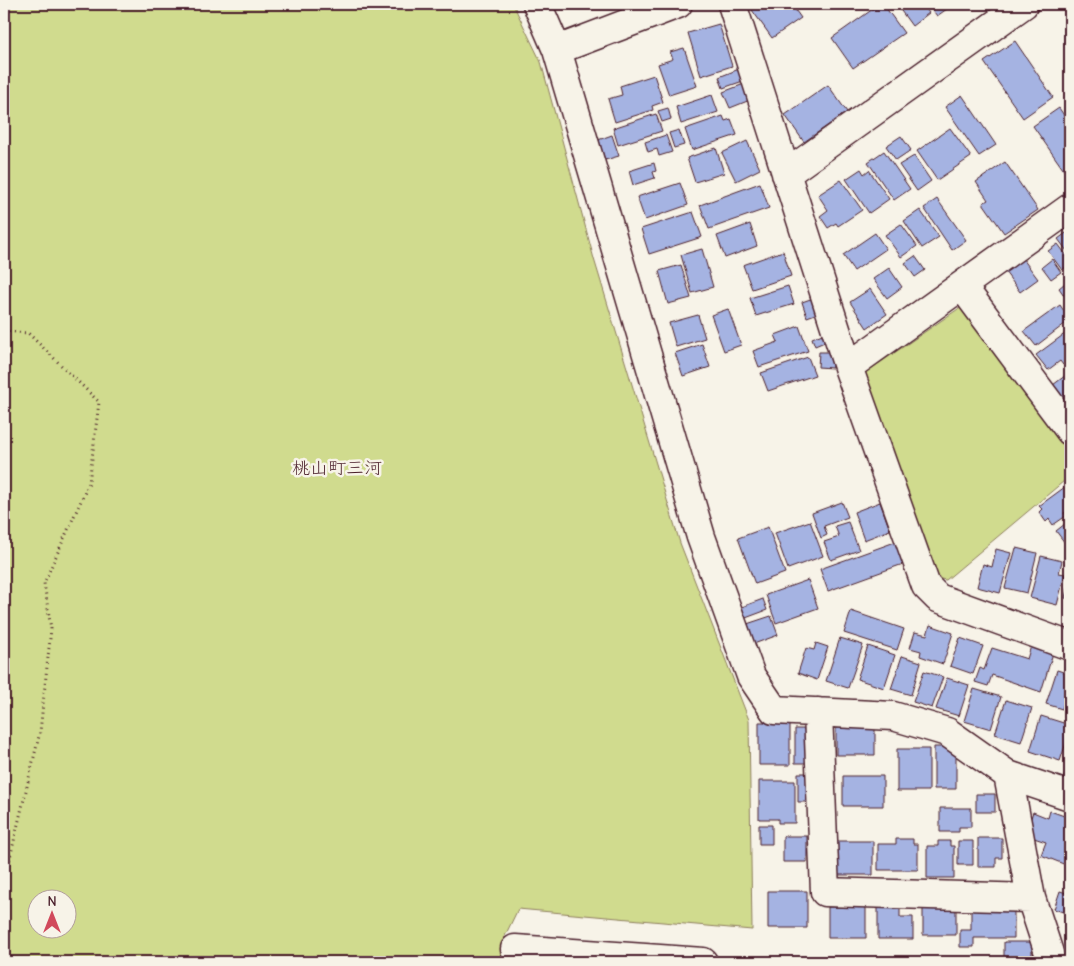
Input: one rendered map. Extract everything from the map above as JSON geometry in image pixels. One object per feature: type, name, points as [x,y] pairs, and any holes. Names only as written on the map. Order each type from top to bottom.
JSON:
[{"type":"street","points":[[537,4],[557,50],[700,537],[751,676],[774,710],[893,716],[947,732],[1008,775],[1070,796]]},
{"type":"street","points":[[557,50],[678,4]]},
{"type":"street","points":[[732,4],[848,367],[926,586],[938,598],[1070,646]]},
{"type":"street","points":[[786,174],[1024,4]]},
{"type":"street","points":[[848,367],[1070,208]]},
{"type":"street","points":[[962,286],[1070,431]]},
{"type":"street","points":[[818,712],[825,892],[1031,898]]},
{"type":"street","points":[[1008,775],[1031,898],[1052,962]]},
{"type":"street","points":[[514,949],[703,962]]},
{"type":"path","points":[[4,331],[28,334],[99,402],[89,483],[44,583],[51,630],[40,732],[4,883]]},
{"type":"green space","points":[[4,4],[513,4],[541,62],[594,259],[680,543],[749,720],[752,930],[518,909],[504,938],[508,962],[4,962]]},
{"type":"green space","points":[[961,307],[1070,453],[1070,476],[946,580],[930,577],[862,381],[865,373]]},
{"type":"building","points":[[761,4],[791,4],[801,18],[772,38],[752,10]]},
{"type":"building","points":[[880,4],[883,4],[904,33],[853,68],[832,38]]},
{"type":"building","points":[[896,4],[922,4],[929,13],[912,26]]},
{"type":"building","points":[[928,4],[954,4],[937,16]]},
{"type":"building","points":[[719,24],[732,66],[701,76],[688,33]]},
{"type":"building","points":[[1015,41],[1053,97],[1023,118],[984,62]]},
{"type":"building","points":[[684,48],[697,86],[669,95],[658,64],[673,59],[670,52]]},
{"type":"building","points":[[739,69],[743,81],[723,88],[719,77]]},
{"type":"building","points":[[654,75],[663,102],[652,106],[653,110],[615,122],[608,99],[622,95],[620,86]]},
{"type":"building","points":[[744,84],[750,100],[730,108],[723,92]]},
{"type":"building","points":[[828,85],[847,112],[804,142],[785,115]]},
{"type":"building","points":[[712,95],[718,112],[681,124],[676,107]]},
{"type":"building","points":[[962,95],[996,145],[979,156],[945,107]]},
{"type":"building","points":[[668,108],[671,119],[662,122],[658,111]]},
{"type":"building","points":[[1059,108],[1070,124],[1070,179],[1033,126]]},
{"type":"building","points":[[656,114],[662,131],[618,145],[613,128]]},
{"type":"building","points":[[723,116],[725,121],[731,119],[737,135],[692,150],[685,129]]},
{"type":"building","points":[[950,128],[971,157],[937,180],[917,151]]},
{"type":"building","points":[[679,130],[684,145],[674,148],[669,133]]},
{"type":"building","points":[[612,135],[619,156],[605,160],[598,140]]},
{"type":"building","points":[[666,135],[672,152],[659,156],[657,149],[648,152],[645,142]]},
{"type":"building","points":[[901,136],[911,150],[896,160],[886,146]]},
{"type":"building","points":[[747,141],[760,169],[736,181],[722,153]]},
{"type":"building","points":[[716,148],[724,173],[695,182],[687,158]]},
{"type":"building","points":[[884,151],[910,189],[894,200],[868,162]]},
{"type":"building","points":[[914,156],[931,181],[917,191],[899,165]]},
{"type":"building","points":[[1005,162],[1038,210],[1004,233],[983,203],[988,200],[976,182]]},
{"type":"building","points":[[654,163],[656,171],[653,172],[655,178],[633,185],[629,171]]},
{"type":"building","points":[[861,169],[864,174],[869,170],[889,199],[869,213],[846,179]]},
{"type":"building","points":[[841,180],[862,210],[838,226],[836,223],[828,228],[820,216],[828,210],[818,195]]},
{"type":"building","points":[[680,183],[688,205],[645,220],[637,197]]},
{"type":"building","points":[[760,183],[769,208],[709,229],[700,205]]},
{"type":"building","points":[[937,199],[966,240],[952,250],[924,208]]},
{"type":"building","points":[[920,210],[939,237],[922,248],[904,221]]},
{"type":"building","points":[[693,212],[702,237],[649,254],[641,229]]},
{"type":"building","points":[[750,224],[757,246],[725,258],[717,236]]},
{"type":"building","points":[[901,224],[917,246],[901,257],[885,235]]},
{"type":"building","points":[[1070,230],[1070,255],[1058,239]]},
{"type":"building","points":[[875,233],[886,249],[854,271],[843,255]]},
{"type":"building","points":[[1058,244],[1070,260],[1070,264],[1062,270],[1048,251]]},
{"type":"building","points":[[702,249],[713,287],[692,293],[681,255]]},
{"type":"building","points":[[783,251],[791,276],[752,289],[743,265]]},
{"type":"building","points":[[915,256],[925,270],[915,277],[905,263]]},
{"type":"building","points":[[1023,259],[1038,279],[1020,292],[1005,272]]},
{"type":"building","points":[[1052,259],[1061,272],[1051,279],[1042,267]]},
{"type":"building","points":[[681,265],[691,298],[668,304],[659,271]]},
{"type":"building","points":[[889,268],[902,287],[887,298],[873,279]]},
{"type":"building","points":[[1070,279],[1070,304],[1059,288]]},
{"type":"building","points":[[788,286],[794,304],[756,316],[750,298]]},
{"type":"building","points":[[870,289],[887,314],[867,328],[850,302]]},
{"type":"building","points":[[816,297],[821,312],[807,317],[802,302]]},
{"type":"building","points":[[1060,305],[1070,320],[1036,346],[1024,331]]},
{"type":"building","points":[[728,309],[741,345],[724,351],[711,315]]},
{"type":"building","points":[[698,315],[705,338],[676,347],[669,323]]},
{"type":"building","points":[[799,326],[808,351],[759,367],[753,351],[778,342],[775,335]]},
{"type":"building","points":[[1070,330],[1070,360],[1063,365],[1060,361],[1048,370],[1036,355]]},
{"type":"building","points":[[825,333],[827,341],[815,346],[812,338]]},
{"type":"building","points":[[702,344],[710,367],[683,376],[675,353]]},
{"type":"building","points":[[819,352],[832,352],[832,368],[818,367]]},
{"type":"building","points":[[808,357],[815,375],[768,391],[761,373]]},
{"type":"building","points":[[1070,372],[1070,407],[1053,385]]},
{"type":"building","points":[[1069,484],[1070,508],[1064,513],[1066,516],[1053,525],[1049,519],[1046,522],[1039,512],[1042,509],[1039,506]]},
{"type":"building","points":[[842,502],[848,517],[824,526],[827,535],[821,538],[812,513]]},
{"type":"building","points":[[880,502],[890,530],[864,540],[854,512]]},
{"type":"building","points":[[1070,520],[1070,545],[1068,547],[1056,531]]},
{"type":"building","points":[[810,521],[823,556],[788,569],[775,533]]},
{"type":"building","points":[[848,522],[859,550],[831,560],[824,542],[839,537],[835,526]]},
{"type":"building","points":[[768,527],[785,573],[755,584],[738,538]]},
{"type":"building","points":[[895,542],[903,564],[828,591],[820,569]]},
{"type":"building","points":[[1016,548],[1037,553],[1027,593],[1005,588]]},
{"type":"building","points":[[996,549],[1011,553],[1000,593],[977,587],[983,564],[992,567]]},
{"type":"building","points":[[1041,556],[1062,561],[1059,573],[1065,574],[1057,605],[1030,598]]},
{"type":"building","points":[[1070,576],[1070,599],[1065,598]]},
{"type":"building","points":[[808,580],[818,608],[776,623],[766,595]]},
{"type":"building","points":[[763,599],[767,610],[743,619],[739,608]]},
{"type":"building","points":[[851,611],[904,629],[897,650],[844,633]]},
{"type":"building","points":[[771,616],[778,635],[751,645],[744,625]]},
{"type":"building","points":[[930,625],[953,633],[943,664],[920,656],[921,651],[910,648],[915,632],[927,635]]},
{"type":"building","points":[[840,638],[863,645],[848,688],[826,681]]},
{"type":"building","points":[[960,638],[983,646],[973,674],[950,666]]},
{"type":"building","points":[[816,643],[828,647],[817,680],[798,673],[806,648],[814,650]]},
{"type":"building","points":[[868,646],[895,655],[884,688],[857,679]]},
{"type":"building","points":[[1031,646],[1053,653],[1041,692],[992,675],[988,686],[975,682],[980,668],[984,670],[992,648],[1027,659]]},
{"type":"building","points":[[902,656],[921,662],[911,695],[891,689]]},
{"type":"building","points":[[1057,670],[1070,674],[1070,683],[1062,709],[1046,704]]},
{"type":"building","points":[[924,671],[943,677],[932,708],[913,702]]},
{"type":"building","points":[[947,678],[969,685],[959,716],[936,709]]},
{"type":"building","points":[[974,689],[1001,697],[991,729],[964,721]]},
{"type":"building","points":[[1070,695],[1070,712],[1065,710]]},
{"type":"building","points":[[1006,700],[1032,708],[1021,742],[995,734]]},
{"type":"building","points":[[1041,716],[1070,725],[1070,731],[1060,761],[1030,751]]},
{"type":"building","points":[[759,722],[790,722],[790,765],[759,765]]},
{"type":"building","points":[[836,728],[875,728],[875,755],[836,755]]},
{"type":"building","points":[[795,729],[807,729],[807,763],[795,763]]},
{"type":"building","points":[[934,747],[956,747],[956,789],[934,789]]},
{"type":"building","points":[[897,749],[929,749],[929,791],[897,791]]},
{"type":"building","points":[[1070,759],[1070,779],[1064,777]]},
{"type":"building","points":[[798,773],[818,773],[818,802],[798,802]]},
{"type":"building","points":[[843,776],[883,776],[883,806],[843,806]]},
{"type":"building","points":[[759,781],[795,781],[795,823],[778,823],[778,819],[759,819]]},
{"type":"building","points":[[976,794],[995,794],[995,812],[976,812]]},
{"type":"building","points":[[940,808],[971,808],[971,827],[959,827],[959,832],[940,832]]},
{"type":"building","points":[[1050,811],[1070,818],[1070,853],[1066,865],[1041,855],[1046,842],[1025,835],[1033,812],[1048,818]]},
{"type":"building","points":[[759,825],[772,825],[772,844],[759,844]]},
{"type":"building","points":[[783,836],[807,836],[807,862],[783,862]]},
{"type":"building","points":[[978,838],[1002,838],[1002,858],[996,858],[996,867],[978,867]]},
{"type":"building","points":[[896,839],[913,839],[913,844],[918,844],[918,870],[878,870],[878,844],[896,844]]},
{"type":"building","points":[[837,841],[873,841],[873,875],[837,875]]},
{"type":"building","points":[[938,841],[950,841],[950,846],[954,846],[954,878],[927,878],[927,846],[938,846]]},
{"type":"building","points":[[958,841],[973,841],[973,865],[958,865]]},
{"type":"building","points":[[768,891],[807,891],[807,928],[768,928]]},
{"type":"building","points":[[1060,891],[1070,894],[1069,914],[1054,909]]},
{"type":"building","points":[[878,901],[900,901],[900,917],[913,917],[913,939],[878,939]]},
{"type":"building","points":[[923,901],[956,901],[956,935],[923,935]]},
{"type":"building","points":[[971,904],[1014,904],[1014,938],[974,938],[974,947],[960,947],[960,930],[971,930]]},
{"type":"building","points":[[828,907],[866,907],[866,938],[828,938]]},
{"type":"building","points":[[1004,942],[1032,942],[1032,958],[1004,958]]},
{"type":"building","points":[[905,959],[951,959],[951,962],[905,962]]},
{"type":"building","points":[[1001,961],[1001,962],[954,962]]},
{"type":"district","name":"桃山町三河","points":[[337,468]]}]
